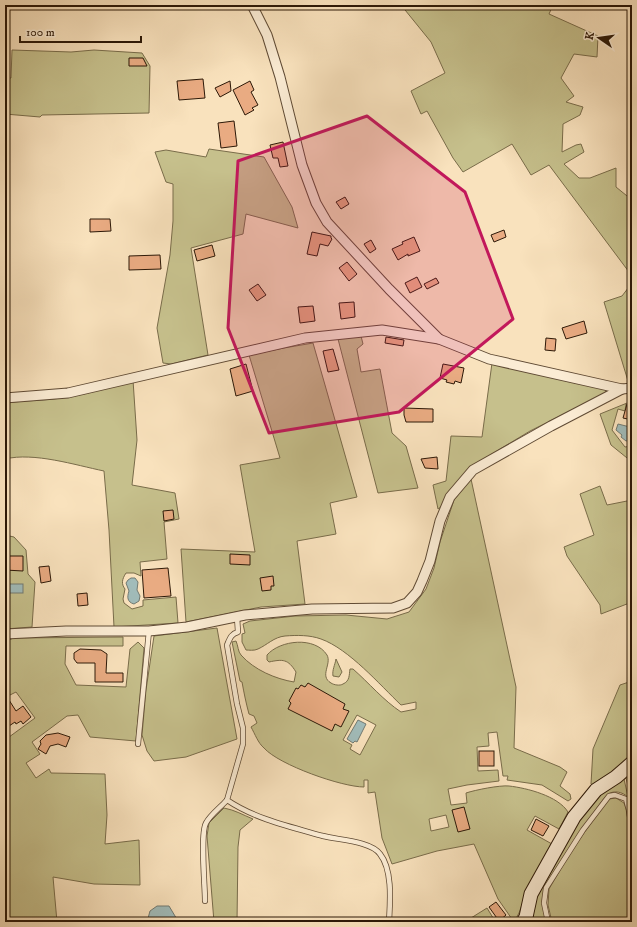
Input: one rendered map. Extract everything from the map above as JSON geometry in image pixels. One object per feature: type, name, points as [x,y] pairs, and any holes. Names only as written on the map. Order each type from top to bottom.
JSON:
[{"type":"street","points":[[252,5],[267,35],[280,77],[302,165],[316,203],[326,222],[389,289],[439,339]]},
{"type":"street","points":[[5,398],[68,393],[305,338],[382,330],[439,339],[488,359],[622,389],[632,388]]},
{"type":"street","points":[[5,634],[66,631],[149,631],[187,627],[236,617],[312,609],[393,608],[407,603],[417,592],[422,581],[430,561],[440,521],[450,497],[473,470],[551,426],[622,389]]},
{"type":"street","points":[[523,922],[526,917],[531,894],[574,817],[596,790],[616,777],[632,763]]},
{"type":"lane","points":[[205,901],[203,870],[205,824],[227,800],[243,744],[243,728],[237,704],[227,645],[230,637],[234,633],[238,632],[236,617]]},
{"type":"lane","points":[[138,744],[149,631]]},
{"type":"lane","points":[[548,922],[544,903],[546,888],[583,830],[609,796],[615,795],[626,800],[632,830]]},
{"type":"lane","points":[[227,800],[238,808],[270,820],[326,837],[375,848],[381,855],[388,872],[390,896],[389,922]]},
{"type":"highlighted area","points":[[367,116],[465,192],[513,319],[399,412],[269,433],[228,328],[238,161]]},
{"type":"shaded area","points":[[401,5],[553,5],[549,14],[598,36],[597,57],[574,54],[561,78],[574,96],[566,102],[583,107],[580,115],[563,124],[562,152],[581,144],[584,152],[564,164],[579,178],[590,178],[616,168],[616,187],[632,200],[632,276],[549,165],[531,175],[512,144],[463,172],[453,158],[427,111],[421,114],[411,91],[445,73],[431,42]]},
{"type":"shaded area","points":[[12,50],[71,52],[94,50],[142,53],[150,66],[149,113],[42,115],[40,117],[5,114],[5,78],[11,78]]},
{"type":"shaded area","points":[[209,149],[264,157],[292,207],[298,228],[246,214],[243,234],[191,248],[208,355],[171,364],[163,363],[157,328],[170,255],[173,221],[173,184],[166,182],[155,152],[166,150],[206,157]]},
{"type":"shaded area","points":[[632,283],[632,380],[628,381],[604,302],[622,296]]},
{"type":"shaded area","points":[[361,336],[363,344],[357,349],[361,372],[380,369],[392,433],[406,446],[418,488],[378,493],[338,339]]},
{"type":"shaded area","points":[[313,343],[357,497],[330,503],[336,534],[297,541],[305,604],[261,607],[186,622],[181,549],[255,552],[240,465],[280,458],[249,355]]},
{"type":"shaded area","points":[[492,363],[605,389],[606,393],[530,431],[472,466],[448,493],[441,507],[438,509],[433,485],[446,481],[451,436],[482,437]]},
{"type":"shaded area","points":[[133,380],[137,440],[132,485],[175,493],[179,519],[164,522],[167,559],[140,562],[141,576],[134,573],[126,573],[122,581],[125,589],[123,599],[124,603],[132,609],[143,606],[143,600],[176,597],[178,623],[114,627],[109,530],[104,471],[41,458],[16,457],[5,459],[5,403],[75,396]]},
{"type":"shaded area","points":[[632,401],[632,405],[626,404],[625,411],[618,409],[612,430],[625,447],[632,446],[632,462],[611,445],[600,414]]},
{"type":"shaded area","points":[[471,479],[516,687],[514,748],[560,767],[567,772],[560,786],[570,794],[571,799],[568,801],[542,785],[507,780],[508,776],[503,776],[497,732],[488,733],[489,746],[477,747],[478,771],[498,770],[499,781],[448,789],[451,805],[467,803],[466,793],[475,790],[509,786],[533,791],[550,797],[563,806],[568,812],[559,829],[535,816],[527,830],[552,844],[527,891],[514,922],[498,899],[474,844],[437,851],[392,864],[382,838],[375,792],[368,793],[368,780],[364,780],[364,787],[354,786],[311,774],[272,755],[262,746],[251,727],[257,723],[254,716],[249,714],[232,642],[236,641],[241,655],[252,665],[280,679],[294,682],[296,672],[288,662],[278,660],[269,662],[267,660],[267,655],[280,646],[289,643],[297,642],[314,645],[322,649],[327,655],[328,662],[326,677],[331,683],[335,685],[342,685],[349,678],[350,669],[353,669],[382,697],[401,712],[416,709],[416,702],[401,705],[353,659],[332,644],[321,639],[294,635],[285,636],[274,639],[256,650],[246,650],[242,642],[242,634],[245,633],[243,624],[250,621],[295,616],[346,615],[387,619],[409,612],[426,589],[434,568],[440,542],[454,500]],"holes":[[[357,715],[376,725],[360,755],[350,749],[352,745],[343,740]],[[446,815],[449,827],[431,831],[429,819]]]},
{"type":"shaded area","points":[[600,486],[607,505],[632,500],[632,602],[601,614],[600,605],[567,556],[564,547],[594,535],[580,494]]},
{"type":"shaded area","points":[[5,535],[14,537],[26,550],[28,574],[35,582],[32,627],[5,629]]},
{"type":"shaded area","points":[[217,628],[237,739],[186,757],[154,761],[147,751],[142,735],[146,690],[154,636]]},
{"type":"shaded area","points":[[123,637],[123,646],[66,646],[65,664],[76,685],[126,687],[130,649],[138,642],[144,648],[136,741],[90,737],[78,715],[67,716],[32,742],[40,754],[26,763],[36,778],[49,769],[51,773],[105,774],[107,815],[105,844],[139,840],[140,885],[94,884],[53,877],[57,922],[5,922],[5,740],[35,718],[16,692],[8,696],[5,685],[5,641],[14,638]]},
{"type":"shaded area","points":[[336,659],[342,672],[339,677],[333,676]]},
{"type":"shaded area","points":[[632,681],[632,758],[594,786],[591,784],[593,749],[620,685]]},
{"type":"shaded area","points":[[632,766],[632,801],[626,778],[624,779],[628,797],[618,792],[613,792],[608,794],[596,809],[564,856],[545,888],[544,895],[547,922],[536,922],[532,914],[533,901],[578,820],[602,792]]},
{"type":"shaded area","points":[[616,798],[624,803],[632,844],[632,922],[552,922],[548,905],[549,889],[570,853],[603,806],[609,799]]},
{"type":"shaded area","points":[[224,808],[253,819],[240,830],[238,847],[237,922],[214,922],[207,836],[209,823]]},
{"type":"shaded area","points":[[487,908],[495,921],[474,922],[471,918]]},
{"type":"water","points":[[618,424],[630,427],[632,440],[626,441],[621,437],[622,435],[616,430]]},
{"type":"water","points":[[131,578],[135,578],[138,582],[137,590],[140,596],[139,601],[134,604],[128,599],[129,591],[126,583]]},
{"type":"water","points":[[7,584],[23,584],[23,593],[7,593]]},
{"type":"water","points":[[358,720],[366,724],[357,742],[355,741],[353,743],[347,739]]},
{"type":"water","points":[[157,906],[169,906],[178,921],[181,922],[147,922],[150,911]]},
{"type":"building","points":[[129,58],[143,58],[147,66],[129,66]]},
{"type":"building","points":[[203,79],[205,98],[179,100],[177,81]]},
{"type":"building","points":[[230,81],[231,91],[220,97],[215,88]]},
{"type":"building","points":[[250,81],[254,90],[251,92],[258,105],[252,108],[254,110],[245,115],[233,90]]},
{"type":"building","points":[[234,121],[237,146],[221,148],[218,123]]},
{"type":"building","points":[[283,142],[288,166],[280,167],[278,158],[273,158],[270,145]]},
{"type":"building","points":[[345,197],[349,204],[341,209],[336,202]]},
{"type":"building","points":[[90,219],[110,219],[111,231],[90,232]]},
{"type":"building","points":[[504,230],[506,237],[494,242],[491,235]]},
{"type":"building","points":[[312,232],[331,236],[332,239],[328,246],[320,244],[317,256],[307,254]]},
{"type":"building","points":[[414,237],[420,251],[408,256],[408,254],[398,260],[392,249],[403,244],[402,242]]},
{"type":"building","points":[[371,240],[376,249],[370,253],[364,244]]},
{"type":"building","points":[[212,245],[215,256],[197,261],[194,250]]},
{"type":"building","points":[[160,255],[161,269],[129,270],[129,256]]},
{"type":"building","points":[[347,262],[357,274],[349,281],[339,268]]},
{"type":"building","points":[[417,277],[422,287],[410,293],[405,283]]},
{"type":"building","points":[[436,278],[439,283],[427,289],[424,284]]},
{"type":"building","points":[[258,284],[266,295],[257,301],[249,290]]},
{"type":"building","points":[[354,302],[355,317],[341,319],[339,303]]},
{"type":"building","points":[[313,306],[315,321],[300,323],[298,307]]},
{"type":"building","points":[[584,321],[587,333],[566,339],[562,328]]},
{"type":"building","points":[[386,337],[404,340],[403,346],[385,343]]},
{"type":"building","points":[[546,338],[556,339],[555,351],[545,350]]},
{"type":"building","points":[[333,349],[339,370],[328,372],[323,351]]},
{"type":"building","points":[[246,364],[253,391],[236,396],[230,369]]},
{"type":"building","points":[[443,364],[464,368],[461,383],[455,381],[454,384],[446,382],[447,380],[440,378]]},
{"type":"building","points":[[627,404],[632,406],[632,420],[623,418]]},
{"type":"building","points":[[404,408],[433,409],[433,422],[406,422]]},
{"type":"building","points":[[437,457],[438,469],[425,468],[421,459]]},
{"type":"building","points":[[173,510],[174,519],[164,521],[163,511]]},
{"type":"building","points":[[230,554],[250,555],[250,565],[230,564]]},
{"type":"building","points":[[5,556],[23,556],[23,571],[5,570]]},
{"type":"building","points":[[49,566],[51,581],[41,583],[39,567]]},
{"type":"building","points":[[168,568],[171,596],[144,598],[142,570]]},
{"type":"building","points":[[273,576],[274,586],[271,586],[271,590],[262,591],[260,578]]},
{"type":"building","points":[[87,593],[88,605],[78,606],[77,594]]},
{"type":"building","points":[[80,649],[101,650],[107,654],[106,673],[123,673],[123,682],[95,682],[95,663],[77,663],[74,659],[74,653]]},
{"type":"building","points":[[308,683],[345,704],[343,709],[349,711],[341,727],[335,724],[332,731],[288,709],[291,703],[289,701],[296,688],[298,689],[301,685],[305,687]]},
{"type":"building","points":[[9,700],[16,711],[23,706],[31,717],[23,724],[21,721],[16,724],[15,722],[9,726],[5,720],[5,703]]},
{"type":"building","points":[[58,733],[70,737],[66,747],[58,744],[50,746],[46,754],[38,749],[41,744],[40,741],[46,735]]},
{"type":"building","points":[[479,751],[494,751],[494,766],[479,766]]},
{"type":"building","points":[[464,807],[470,829],[458,832],[452,810]]},
{"type":"building","points":[[536,819],[549,826],[543,836],[531,830]]},
{"type":"building","points":[[496,902],[506,915],[499,921],[489,907]]}]
